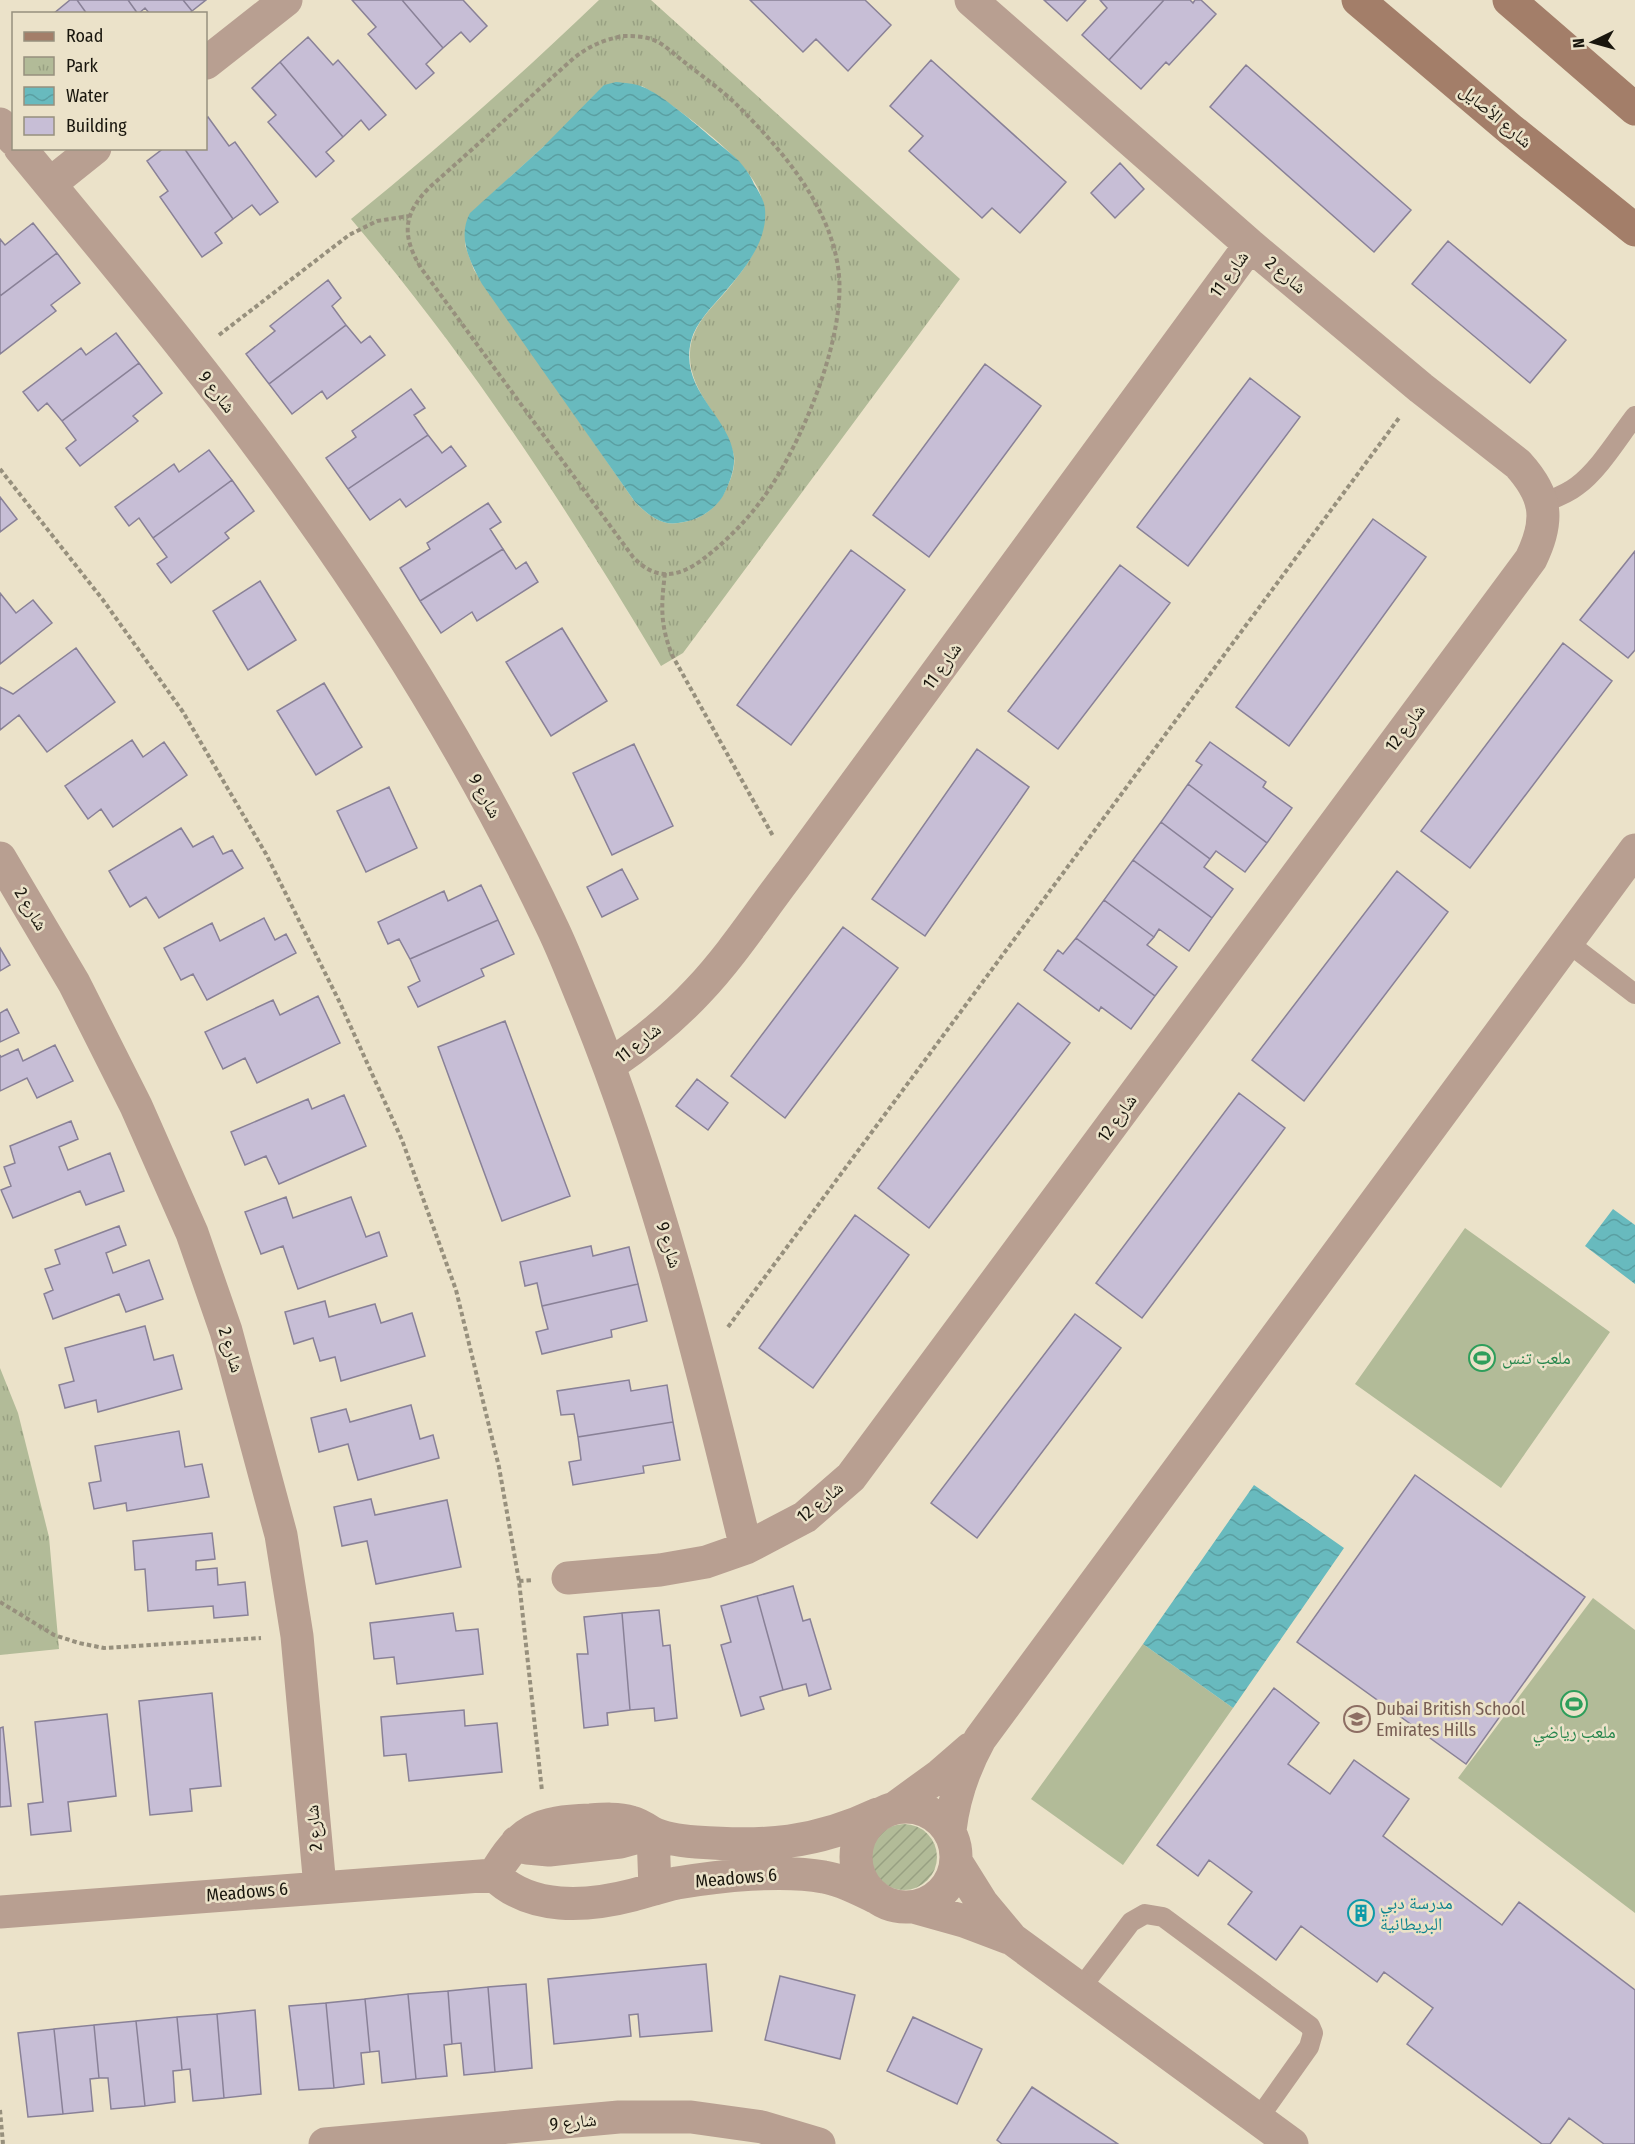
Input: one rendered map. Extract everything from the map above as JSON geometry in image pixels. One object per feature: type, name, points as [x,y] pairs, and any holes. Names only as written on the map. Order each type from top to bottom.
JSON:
[{"type":"main road","name":"شارع الأصايل","points":[[1358,0],[1510,129],[1635,230]]},
{"type":"main road","points":[[1509,0],[1635,109]]},
{"type":"street","points":[[207,62],[286,0]]},
{"type":"street","name":"شارع 2","points":[[971,0],[1250,245],[1421,388],[1518,464],[1528,475],[1543,502]]},
{"type":"street","points":[[0,124],[12,138]]},
{"type":"street","name":"شارع 9","points":[[22,150],[190,357],[303,506],[416,675],[489,801],[549,922],[610,1065],[676,1271],[746,1548]]},
{"type":"street","points":[[50,184],[93,150]]},
{"type":"street","name":"شارع 11","points":[[610,1065],[649,1036],[699,990],[792,870],[1250,245]]},
{"type":"street","name":"شارع 12","points":[[568,1578],[660,1570],[706,1562],[746,1548],[805,1517],[851,1477],[1531,559],[1540,541],[1544,522],[1543,502]]},
{"type":"street","points":[[950,1830],[953,1806],[960,1782],[980,1739],[1635,850]]},
{"type":"street","name":"شارع 2","points":[[0,858],[74,983],[136,1106],[192,1233],[226,1332],[281,1534],[297,1636],[320,1887]]},
{"type":"street","points":[[980,1739],[940,1775],[864,1827],[857,1845],[856,1864],[862,1882],[875,1897],[893,1906],[914,1907],[956,1918],[1012,1939]]},
{"type":"street","points":[[887,1810],[916,1806],[935,1815],[950,1830],[956,1846],[957,1863],[950,1884],[934,1900],[914,1907]]},
{"type":"street","name":"Meadows 6","points":[[494,1875],[517,1842],[537,1828],[548,1824],[581,1820],[620,1820],[632,1822],[653,1833],[695,1842],[769,1844],[825,1835],[853,1826],[887,1810]]},
{"type":"street","points":[[653,1833],[655,1889]]},
{"type":"street","name":"Meadows 6","points":[[517,1842],[527,1848],[549,1850],[620,1842],[653,1833]]},
{"type":"street","points":[[957,1863],[982,1903],[1012,1939],[1292,2144]]},
{"type":"street","name":"Meadows 6","points":[[0,1912],[494,1875],[503,1884],[520,1892],[556,1903],[608,1900],[699,1880],[773,1874],[825,1877],[851,1885],[875,1897]]},
{"type":"street","name":"شارع 9","points":[[325,2144],[619,2117],[691,2117],[762,2127],[819,2144]]},
{"type":"lane","points":[[1543,502],[1563,496],[1579,485],[1593,471],[1635,416]]},
{"type":"lane","points":[[1567,942],[1635,994]]},
{"type":"lane","points":[[1080,1989],[1131,1922],[1145,1914],[1163,1917],[1310,2026],[1313,2033],[1309,2048],[1258,2119]]},
{"type":"path","points":[[623,36],[641,36],[658,42],[728,96],[759,127],[812,198],[824,220],[839,267],[840,293],[829,355],[804,424],[789,456],[771,486],[726,540],[689,570],[665,573],[653,572],[642,566],[633,556],[421,268],[411,252],[407,234],[409,216],[418,199],[430,186],[574,58],[589,47],[623,36]]},
{"type":"path","points":[[190,357],[349,235],[377,221],[409,216]]},
{"type":"path","points":[[701,1364],[1421,388]]},
{"type":"path","points":[[0,469],[103,600],[183,712],[266,854],[340,1003],[402,1140],[456,1290],[499,1467],[519,1581],[541,1785],[548,1824]]},
{"type":"path","points":[[665,573],[661,609],[666,640],[672,655],[792,870]]},
{"type":"path","points":[[0,1602],[54,1635],[104,1648],[297,1636]]},
{"type":"path","points":[[0,2110],[3,2144]]},
{"type":"green space","points":[[599,0],[651,0],[960,279],[683,653],[661,666],[590,549],[477,380],[395,272],[351,219],[477,112]],"holes":[[[642,86],[691,119],[728,151],[755,182],[761,196],[753,254],[699,324],[691,342],[691,367],[695,381],[730,443],[734,456],[733,471],[723,495],[710,510],[692,520],[672,523],[660,521],[635,502],[474,270],[465,245],[471,213],[543,147]]]},
{"type":"green space","name":"ملعب تنس","points":[[1465,1228],[1610,1332],[1501,1488],[1355,1384]]},
{"type":"green space","points":[[0,1368],[18,1413],[49,1537],[59,1649],[0,1655]]},
{"type":"green space","name":"ملعب رياضي","points":[[1593,1598],[1635,1630],[1635,1913],[1458,1778]]},
{"type":"green space","points":[[1143,1644],[1233,1708],[1123,1865],[1031,1799]]},
{"type":"green space","points":[[904,1824],[917,1826],[932,1839],[937,1857],[935,1870],[922,1885],[904,1890],[891,1888],[876,1875],[871,1857],[873,1844],[886,1829]]},
{"type":"water","points":[[616,82],[640,86],[659,96],[733,155],[750,175],[764,202],[765,209],[765,221],[759,244],[739,275],[700,321],[691,341],[689,359],[692,374],[698,389],[731,442],[734,457],[733,472],[723,496],[714,507],[698,518],[678,523],[660,521],[649,515],[635,502],[482,284],[473,267],[465,240],[466,222],[470,213],[543,147],[604,85]]},
{"type":"water","points":[[1613,1209],[1635,1225],[1635,1284],[1585,1246]]},
{"type":"water","points":[[1254,1485],[1344,1548],[1233,1708],[1143,1644]]},
{"type":"building","points":[[70,0],[77,0],[86,12],[55,12]]},
{"type":"building","points":[[77,0],[128,0],[137,12],[86,12]]},
{"type":"building","points":[[128,0],[183,0],[192,11],[148,12],[145,8],[137,12]]},
{"type":"building","points":[[183,0],[206,0],[192,11]]},
{"type":"building","points":[[352,0],[402,0],[443,48],[426,64],[434,73],[416,89],[368,34],[376,27]]},
{"type":"building","points":[[402,0],[463,0],[487,26],[470,42],[461,32],[443,48]]},
{"type":"building","points":[[750,0],[865,0],[891,25],[848,71],[816,39],[803,52]]},
{"type":"building","points":[[1044,0],[1086,0],[1067,21]]},
{"type":"building","points":[[1100,0],[1164,0],[1109,60],[1082,35],[1107,8]]},
{"type":"building","points":[[1164,0],[1190,0],[1193,3],[1195,0],[1201,0],[1216,14],[1169,65],[1166,62],[1141,89],[1109,60]]},
{"type":"building","points":[[308,37],[333,65],[338,60],[386,115],[369,130],[361,120],[343,137],[280,62]]},
{"type":"building","points":[[931,60],[1066,182],[1020,233],[992,208],[982,218],[909,151],[923,136],[890,106]]},
{"type":"building","points":[[280,62],[343,137],[326,152],[334,161],[316,177],[268,122],[276,115],[252,88]]},
{"type":"building","points":[[1246,65],[1411,210],[1374,252],[1210,107]]},
{"type":"building","points":[[207,118],[229,146],[235,142],[278,202],[260,215],[252,205],[233,219],[185,150],[207,150]]},
{"type":"building","points":[[161,150],[185,150],[233,219],[215,233],[222,243],[202,257],[160,197],[168,191],[147,161]]},
{"type":"building","points":[[1120,163],[1144,189],[1115,218],[1091,193]]},
{"type":"building","points":[[33,223],[57,253],[0,296],[0,239],[5,245]]},
{"type":"building","points":[[1448,241],[1566,340],[1530,383],[1412,284]]},
{"type":"building","points":[[57,253],[80,283],[51,305],[56,311],[0,354],[0,296]]},
{"type":"building","points":[[328,280],[341,298],[332,306],[346,325],[269,384],[246,354],[275,331],[270,326]]},
{"type":"building","points":[[346,325],[361,343],[370,336],[385,355],[327,399],[322,391],[292,414],[269,384]]},
{"type":"building","points":[[116,333],[139,363],[62,421],[47,403],[38,411],[23,392],[81,348],[86,355]]},
{"type":"building","points":[[139,363],[162,393],[133,416],[138,421],[80,466],[66,448],[76,440],[62,421]]},
{"type":"building","points":[[985,364],[1041,406],[929,557],[873,515]]},
{"type":"building","points":[[1250,378],[1300,417],[1188,566],[1137,527]]},
{"type":"building","points":[[411,389],[425,408],[414,415],[428,435],[348,489],[326,458],[356,437],[352,431]]},
{"type":"building","points":[[428,435],[442,453],[451,446],[466,466],[406,507],[400,499],[370,520],[348,489]]},
{"type":"building","points":[[209,450],[232,480],[153,538],[139,518],[129,526],[115,507],[174,464],[179,472]]},
{"type":"building","points":[[232,480],[254,511],[225,533],[229,538],[171,583],[157,564],[167,557],[153,538]]},
{"type":"building","points":[[0,497],[17,519],[0,532]]},
{"type":"building","points":[[488,503],[501,522],[490,529],[503,549],[420,601],[400,568],[430,549],[427,543]]},
{"type":"building","points":[[1373,519],[1426,557],[1289,746],[1236,707]]},
{"type":"building","points":[[503,549],[516,569],[526,562],[538,582],[477,621],[472,612],[441,633],[420,601]]},
{"type":"building","points":[[851,550],[905,590],[791,745],[737,705]]},
{"type":"building","points":[[1635,551],[1635,650],[1628,658],[1580,620]]},
{"type":"building","points":[[1120,565],[1170,603],[1058,749],[1008,711]]},
{"type":"building","points":[[260,581],[296,640],[248,670],[213,611]]},
{"type":"building","points":[[0,593],[16,613],[33,600],[52,623],[0,664]]},
{"type":"building","points":[[562,628],[607,701],[551,736],[506,662]]},
{"type":"building","points":[[1563,643],[1612,681],[1470,868],[1421,831]]},
{"type":"building","points":[[76,648],[115,702],[47,752],[19,715],[0,730],[0,687],[13,694]]},
{"type":"building","points":[[324,683],[362,747],[316,775],[277,711]]},
{"type":"building","points":[[132,740],[143,757],[164,742],[187,775],[113,827],[101,809],[88,819],[65,786]]},
{"type":"building","points":[[1210,742],[1266,782],[1263,787],[1292,808],[1267,843],[1188,784],[1202,765],[1196,761]]},
{"type":"building","points":[[634,744],[673,826],[612,855],[573,773]]},
{"type":"building","points":[[977,749],[1029,787],[925,936],[872,899]]},
{"type":"building","points":[[1188,784],[1267,843],[1245,872],[1216,851],[1210,859],[1161,822]]},
{"type":"building","points":[[389,787],[417,848],[366,872],[337,811]]},
{"type":"building","points":[[1161,822],[1210,859],[1204,867],[1233,889],[1212,918],[1133,860]]},
{"type":"building","points":[[181,828],[193,847],[213,836],[223,854],[232,850],[243,868],[159,918],[146,897],[130,907],[109,871]]},
{"type":"building","points":[[1133,860],[1212,918],[1189,951],[1159,929],[1154,937],[1104,900]]},
{"type":"building","points":[[622,869],[638,899],[602,917],[587,887]]},
{"type":"building","points":[[1397,871],[1448,912],[1304,1101],[1252,1060]]},
{"type":"building","points":[[481,885],[498,920],[410,959],[399,939],[388,944],[378,922],[444,891],[448,901]]},
{"type":"building","points":[[1104,900],[1154,937],[1147,945],[1177,967],[1155,996],[1076,938]]},
{"type":"building","points":[[264,918],[275,940],[286,934],[296,953],[207,1000],[193,974],[181,980],[164,948],[212,923],[220,941]]},
{"type":"building","points":[[498,920],[514,954],[481,969],[484,976],[418,1007],[408,987],[420,981],[410,959]]},
{"type":"building","points":[[843,927],[898,968],[785,1118],[731,1076]]},
{"type":"building","points":[[1076,938],[1155,996],[1131,1029],[1101,1007],[1099,1011],[1044,970],[1058,950],[1063,954]]},
{"type":"building","points":[[0,948],[10,965],[0,971]]},
{"type":"building","points":[[318,996],[340,1043],[257,1083],[245,1058],[223,1069],[205,1032],[273,1000],[280,1015]]},
{"type":"building","points":[[1018,1003],[1070,1043],[929,1228],[878,1188]]},
{"type":"building","points":[[7,1009],[19,1033],[0,1042],[0,1013]]},
{"type":"building","points":[[505,1021],[570,1196],[502,1221],[438,1047]]},
{"type":"building","points":[[55,1045],[73,1081],[37,1098],[27,1078],[0,1091],[0,1055],[1,1057],[18,1049],[23,1061]]},
{"type":"building","points":[[697,1079],[728,1103],[708,1130],[676,1106]]},
{"type":"building","points":[[1239,1093],[1285,1128],[1142,1318],[1096,1283]]},
{"type":"building","points":[[344,1095],[366,1146],[279,1184],[266,1156],[245,1165],[231,1132],[308,1099],[312,1109]]},
{"type":"building","points":[[71,1121],[78,1139],[59,1147],[68,1170],[110,1153],[124,1191],[86,1205],[80,1191],[13,1218],[1,1190],[11,1186],[4,1167],[15,1163],[10,1146]]},
{"type":"building","points":[[286,1197],[293,1218],[351,1197],[366,1237],[379,1232],[387,1256],[298,1289],[283,1246],[261,1254],[245,1212]]},
{"type":"building","points":[[855,1215],[909,1255],[813,1388],[759,1348]]},
{"type":"building","points":[[119,1226],[126,1245],[106,1253],[113,1273],[149,1260],[163,1299],[126,1312],[119,1294],[53,1319],[44,1294],[53,1290],[45,1269],[60,1264],[55,1250]]},
{"type":"building","points":[[591,1246],[593,1256],[629,1247],[638,1284],[542,1306],[537,1283],[525,1286],[520,1262]]},
{"type":"building","points":[[638,1284],[647,1321],[611,1330],[612,1337],[542,1354],[536,1332],[548,1329],[542,1306]]},
{"type":"building","points":[[325,1301],[329,1317],[375,1304],[381,1323],[412,1313],[425,1356],[341,1381],[335,1357],[320,1361],[313,1338],[294,1344],[285,1312]]},
{"type":"building","points":[[1075,1314],[1121,1348],[977,1538],[931,1503]]},
{"type":"building","points":[[145,1326],[154,1360],[173,1355],[182,1389],[98,1412],[96,1400],[65,1408],[59,1385],[74,1381],[65,1348]]},
{"type":"building","points":[[629,1380],[631,1391],[667,1385],[673,1422],[578,1437],[574,1414],[561,1415],[557,1391]]},
{"type":"building","points":[[411,1405],[420,1439],[433,1435],[439,1458],[358,1480],[348,1444],[319,1452],[311,1418],[346,1409],[350,1422]]},
{"type":"building","points":[[673,1422],[680,1460],[643,1466],[644,1473],[573,1485],[569,1462],[581,1460],[578,1437]]},
{"type":"building","points":[[179,1431],[185,1467],[202,1464],[209,1497],[127,1511],[126,1503],[94,1509],[89,1483],[101,1481],[95,1446]]},
{"type":"building","points":[[1415,1475],[1585,1597],[1466,1764],[1297,1642]]},
{"type":"building","points":[[371,1499],[375,1515],[447,1500],[461,1567],[376,1584],[367,1541],[342,1546],[334,1507]]},
{"type":"building","points":[[212,1533],[215,1559],[196,1561],[196,1570],[217,1568],[218,1585],[245,1582],[248,1615],[214,1618],[213,1606],[148,1611],[145,1569],[135,1570],[133,1541]]},
{"type":"building","points":[[793,1586],[803,1621],[810,1619],[831,1689],[809,1696],[806,1684],[783,1690],[757,1596]]},
{"type":"building","points":[[757,1596],[783,1690],[760,1697],[764,1709],[741,1716],[721,1645],[731,1642],[721,1606]]},
{"type":"building","points":[[659,1610],[663,1646],[670,1645],[677,1718],[655,1721],[654,1708],[630,1710],[622,1613]]},
{"type":"building","points":[[453,1613],[456,1631],[478,1629],[483,1674],[397,1684],[394,1657],[374,1659],[370,1623]]},
{"type":"building","points":[[622,1613],[630,1710],[607,1713],[608,1725],[584,1728],[577,1654],[588,1654],[584,1617]]},
{"type":"building","name":"مدرسة دبي البريطانية","points":[[1274,1688],[1319,1723],[1288,1764],[1330,1794],[1354,1760],[1409,1799],[1383,1836],[1502,1925],[1519,1902],[1635,1990],[1635,2144],[1604,2144],[1569,2118],[1550,2144],[1542,2144],[1407,2044],[1433,2008],[1384,1972],[1377,1982],[1301,1926],[1276,1960],[1228,1924],[1252,1892],[1209,1860],[1198,1876],[1157,1845]]},
{"type":"building","points":[[212,1693],[221,1786],[190,1789],[192,1811],[150,1815],[139,1701]]},
{"type":"building","points":[[464,1710],[465,1726],[497,1723],[502,1772],[409,1781],[406,1754],[384,1756],[381,1717]]},
{"type":"building","points":[[107,1714],[116,1796],[68,1802],[71,1831],[31,1835],[28,1804],[43,1802],[35,1722]]},
{"type":"building","points":[[3,1727],[11,1806],[0,1807],[0,1728]]},
{"type":"building","points":[[706,1964],[712,2031],[640,2037],[638,2014],[629,2015],[631,2036],[554,2044],[548,1979]]},
{"type":"building","points":[[780,1976],[855,1995],[840,2059],[765,2040]]},
{"type":"building","points":[[526,1984],[532,2068],[495,2072],[488,1987]]},
{"type":"building","points":[[488,1987],[495,2072],[464,2075],[461,2043],[452,2044],[448,1991]]},
{"type":"building","points":[[448,1991],[452,2044],[444,2045],[447,2076],[416,2079],[408,1994]]},
{"type":"building","points":[[408,1994],[416,2079],[382,2083],[379,2051],[370,2052],[365,1999]]},
{"type":"building","points":[[365,1999],[370,2052],[361,2053],[364,2084],[334,2088],[326,2003]]},
{"type":"building","points":[[326,2003],[334,2088],[299,2090],[289,2006]]},
{"type":"building","points":[[255,2010],[261,2094],[224,2098],[217,2014]]},
{"type":"building","points":[[217,2014],[224,2098],[193,2101],[190,2069],[182,2070],[177,2017]]},
{"type":"building","points":[[177,2017],[182,2070],[173,2071],[175,2102],[145,2106],[136,2021]]},
{"type":"building","points":[[913,2017],[982,2049],[957,2104],[887,2071]]},
{"type":"building","points":[[136,2021],[145,2106],[111,2109],[108,2078],[99,2078],[94,2025]]},
{"type":"building","points":[[94,2025],[99,2078],[90,2079],[93,2111],[63,2114],[54,2029]]},
{"type":"building","points":[[54,2029],[63,2114],[28,2117],[18,2033]]},
{"type":"building","points":[[1032,2087],[1118,2144],[1002,2144],[997,2140]]},
{"type":"place","name":"ملعب تنس","points":[[1482,1358]]},
{"type":"place","name":"ملعب رياضي","points":[[1574,1704]]},
{"type":"place","name":"Dubai British School Emirates Hills","points":[[1357,1719]]},
{"type":"place","name":"مدرسة دبي البريطانية","points":[[1361,1913]]}]
